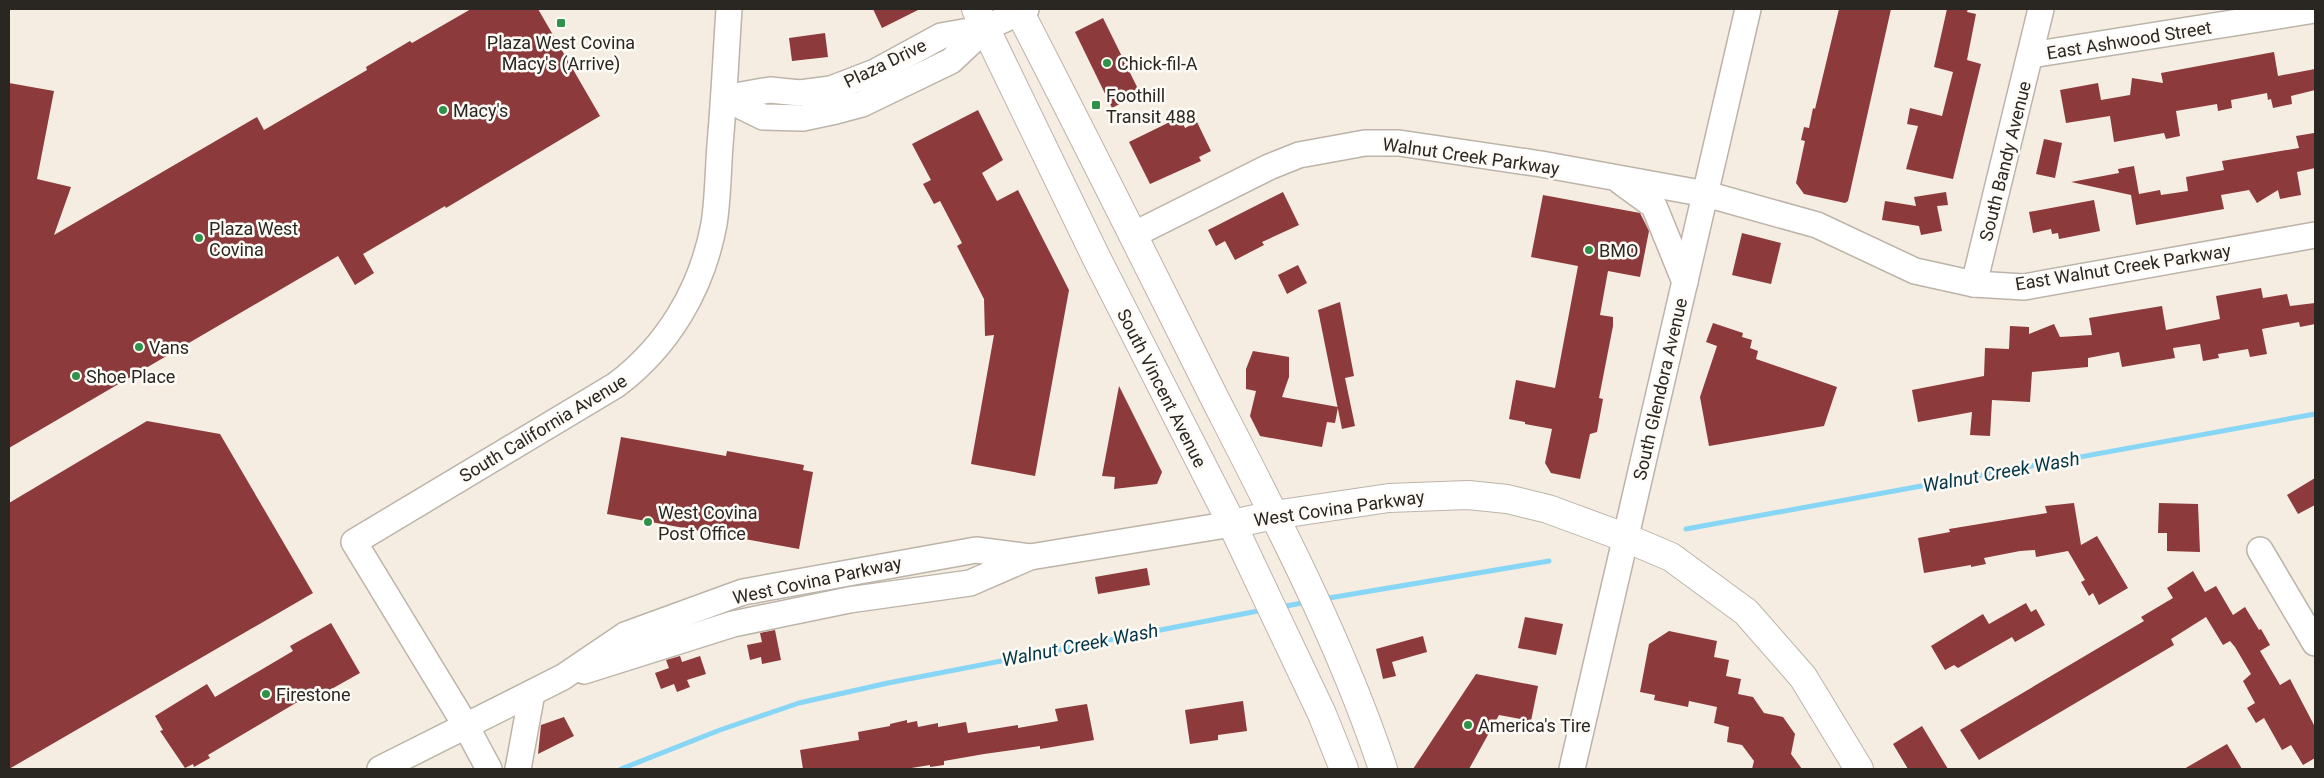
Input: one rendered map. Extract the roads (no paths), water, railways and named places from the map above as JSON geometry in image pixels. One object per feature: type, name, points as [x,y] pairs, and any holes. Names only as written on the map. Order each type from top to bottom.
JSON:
[{"type":"main road","points":[[1022,10],[1321,611],[1366,719],[1383,769]]},
{"type":"main road","name":"South Vincent Avenue","points":[[981,18],[1097,259],[1232,524],[1254,574],[1322,714],[1344,769]]},
{"type":"main road","name":"West Covina Parkway","points":[[1232,524],[1274,515],[1389,498],[1468,495],[1507,499],[1548,509],[1624,537],[1671,557],[1746,612],[1803,677],[1859,769]]},
{"type":"street","name":"South California Avenue","points":[[466,726],[354,542],[616,386],[657,350],[682,311],[702,272],[714,223],[729,9]]},
{"type":"street","name":"South Glendora Avenue","points":[[1572,769],[1624,537],[1748,9]]},
{"type":"street","name":"South Bandy Avenue","points":[[1974,284],[2032,55],[2041,9]]},
{"type":"street","name":"Plaza Drive","points":[[724,98],[770,90],[800,92],[831,89],[875,72],[941,36],[981,18],[1022,10]]},
{"type":"street","name":"East Ashwood Street","points":[[2032,55],[2279,12],[2315,10]]},
{"type":"street","name":"Walnut Creek Parkway","points":[[1133,235],[1292,158],[1365,143],[1399,142],[1541,164],[1706,194]]},
{"type":"street","points":[[1617,179],[1654,206],[1663,223],[1685,282]]},
{"type":"street","name":"East Walnut Creek Parkway","points":[[1706,194],[1817,225],[1915,271],[1974,284],[2024,287],[2315,235]]},
{"type":"street","name":"West Covina Parkway","points":[[380,769],[563,677],[625,635],[743,592],[976,550],[1030,557],[1232,524]]},
{"type":"street","points":[[2260,550],[2315,643]]},
{"type":"street","points":[[518,769],[532,693]]},
{"type":"street","points":[[466,726],[489,769]]},
{"type":"waterway","name":"Walnut Creek Wash","points":[[1686,529],[2315,414]]},
{"type":"waterway","name":"Walnut Creek Wash","points":[[1323,599],[1549,561]]},
{"type":"waterway","name":"Walnut Creek Wash","points":[[1281,607],[1307,602]]},
{"type":"waterway","name":"Walnut Creek Wash","points":[[621,769],[720,730],[799,703],[888,683],[1263,610]]},
{"type":"place","name":"Plaza West Covina Macy's (Arrive)","points":[[561,23]]},
{"type":"place","name":"Chick-fil-A","points":[[1107,63]]},
{"type":"place","name":"Foothill Transit 488","points":[[1096,105]]},
{"type":"place","name":"Macy's","points":[[443,110]]},
{"type":"place","name":"Plaza West Covina","points":[[199,238]]},
{"type":"place","name":"BMO","points":[[1589,250]]},
{"type":"place","name":"Vans","points":[[139,347]]},
{"type":"place","name":"Shoe Place","points":[[76,376]]},
{"type":"place","name":"West Covina Post Office","points":[[648,522]]},
{"type":"place","name":"Firestone","points":[[266,694]]},
{"type":"place","name":"America's Tire","points":[[1468,725]]}]
